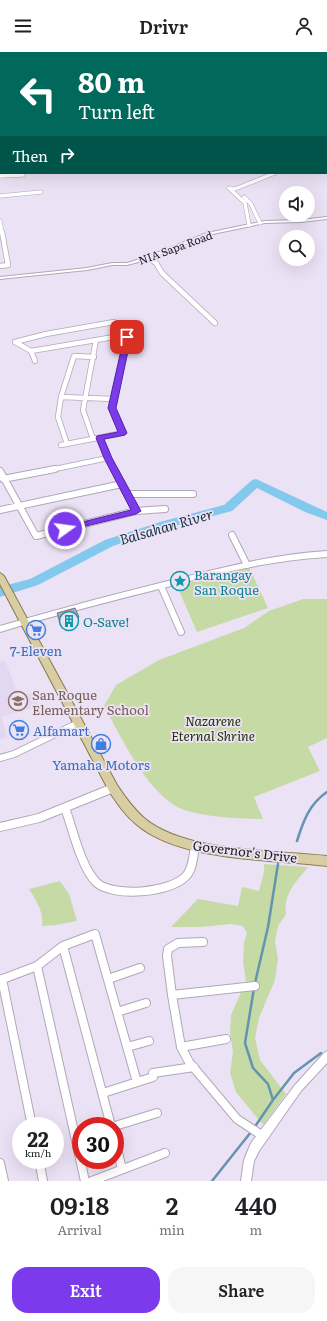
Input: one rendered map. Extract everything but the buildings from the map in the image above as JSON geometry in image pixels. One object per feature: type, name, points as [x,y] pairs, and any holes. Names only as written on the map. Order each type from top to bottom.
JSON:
[{"type":"main road","points":[[0,629],[24,621],[247,565],[289,556],[327,554]]},
{"type":"main road","name":"Governor's Drive","points":[[0,576],[112,788],[130,812],[145,826],[169,839],[195,847],[216,851],[327,861]]},
{"type":"street","points":[[229,188],[266,174]]},
{"type":"street","points":[[229,188],[235,189],[272,174]]},
{"type":"street","points":[[0,176],[23,175]]},
{"type":"street","points":[[229,188],[245,204],[249,225]]},
{"type":"street","points":[[235,189],[252,206],[260,223]]},
{"type":"street","points":[[0,196],[40,192]]},
{"type":"street","points":[[246,207],[252,206]]},
{"type":"street","name":"NIA Sapa Road","points":[[0,278],[87,269],[112,264],[127,264],[149,258],[207,234],[279,220],[301,221],[327,218]]},
{"type":"street","points":[[0,221],[2,242],[8,265],[0,266]]},
{"type":"street","points":[[149,258],[156,263],[162,273],[215,323]]},
{"type":"street","points":[[36,360],[31,351],[15,342],[46,334],[114,322],[114,337]]},
{"type":"street","points":[[31,351],[114,337],[127,337],[112,408],[123,433],[61,445]]},
{"type":"street","points":[[93,439],[83,410],[96,340]]},
{"type":"street","points":[[67,444],[58,417],[61,397],[74,356],[94,357]]},
{"type":"street","points":[[61,397],[114,399]]},
{"type":"street","points":[[100,438],[108,458],[136,511]]},
{"type":"street","points":[[3,479],[108,458]]},
{"type":"street","points":[[0,471],[3,479],[19,504],[36,536],[136,511],[165,509]]},
{"type":"street","points":[[0,510],[19,504],[122,484]]},
{"type":"street","points":[[128,494],[193,494]]},
{"type":"street","points":[[232,535],[247,565]]},
{"type":"street","points":[[161,586],[181,632]]},
{"type":"street","points":[[0,758],[14,754],[78,723]]},
{"type":"street","points":[[0,827],[39,818],[112,788]]},
{"type":"street","points":[[65,808],[87,867],[97,883],[107,888],[122,892],[140,893],[153,890],[185,878],[188,873],[195,847]]},
{"type":"street","points":[[30,1117],[1,979],[37,966],[63,946],[95,934],[137,1082]]},
{"type":"street","points":[[203,942],[178,943],[168,949],[167,956],[172,995],[181,1047],[186,1058],[237,1119],[261,1134]]},
{"type":"street","points":[[63,946],[109,1117]]},
{"type":"street","points":[[37,966],[85,1181]]},
{"type":"street","points":[[108,979],[140,968]]},
{"type":"street","points":[[172,995],[255,986]]},
{"type":"street","points":[[117,1012],[146,1003]]},
{"type":"street","points":[[181,1047],[226,1039]]},
{"type":"street","points":[[127,1047],[149,1041]]},
{"type":"street","points":[[244,1180],[249,1160],[261,1134],[298,1088],[327,1058]]},
{"type":"street","points":[[103,1093],[153,1075],[194,1067]]},
{"type":"street","points":[[124,1123],[157,1113]]},
{"type":"street","points":[[92,1181],[166,1153]]},
{"type":"street","points":[[0,1163],[4,1181]]},
{"type":"street","points":[[41,1169],[43,1181]]},
{"type":"shaded area","name":"San Roque Elementary School","points":[[5,660],[18,695],[35,693],[38,706],[2,717],[7,738],[0,740],[0,662]]},
{"type":"green space","points":[[249,567],[268,608],[197,632],[177,586]]},
{"type":"green space","name":"Nazarene Eternal Shrine","points":[[303,599],[327,599],[327,738],[308,747],[320,771],[254,797],[263,819],[230,818],[204,815],[182,809],[174,805],[163,797],[143,774],[104,706],[116,685],[159,660],[244,628],[269,611]]},
{"type":"green space","points":[[264,864],[308,867],[291,889],[286,900],[286,914],[278,926],[275,941],[278,959],[275,980],[259,1018],[255,1038],[260,1060],[286,1094],[263,1125],[236,1092],[230,1073],[233,1052],[230,1033],[231,1015],[246,981],[243,962],[244,942],[247,933],[243,926],[231,924],[200,927],[171,927],[198,899],[238,906],[242,887],[259,891],[264,872]]},
{"type":"green space","points":[[60,881],[69,894],[77,921],[42,926],[41,911],[29,889]]},
{"type":"waterway","name":"Balsahan River","points":[[0,592],[34,582],[109,543],[164,525],[228,508],[256,483],[309,509],[327,516]]},
{"type":"waterway","points":[[297,841],[304,820],[311,808],[327,792]]},
{"type":"waterway","points":[[255,983],[268,927],[278,864]]},
{"type":"waterway","points":[[254,988],[245,1043],[253,1068],[268,1084],[273,1100]]},
{"type":"waterway","points":[[273,1100],[294,1073],[321,1053]]},
{"type":"waterway","points":[[254,1128],[273,1100]]},
{"type":"waterway","points":[[212,1181],[251,1132]]},
{"type":"place","name":"Barangay San Roque","points":[[180,581]]},
{"type":"place","name":"O-Save!","points":[[69,621]]},
{"type":"place","name":"7-Eleven","points":[[36,630]]},
{"type":"place","name":"San Roque Elementary School","points":[[18,701]]},
{"type":"place","name":"Alfamart","points":[[19,730]]},
{"type":"place","name":"Yamaha Motors","points":[[101,744]]},
{"type":"route","points":[[65,529],[136,511],[108,458],[100,438],[123,433],[112,408],[127,337]]}]
